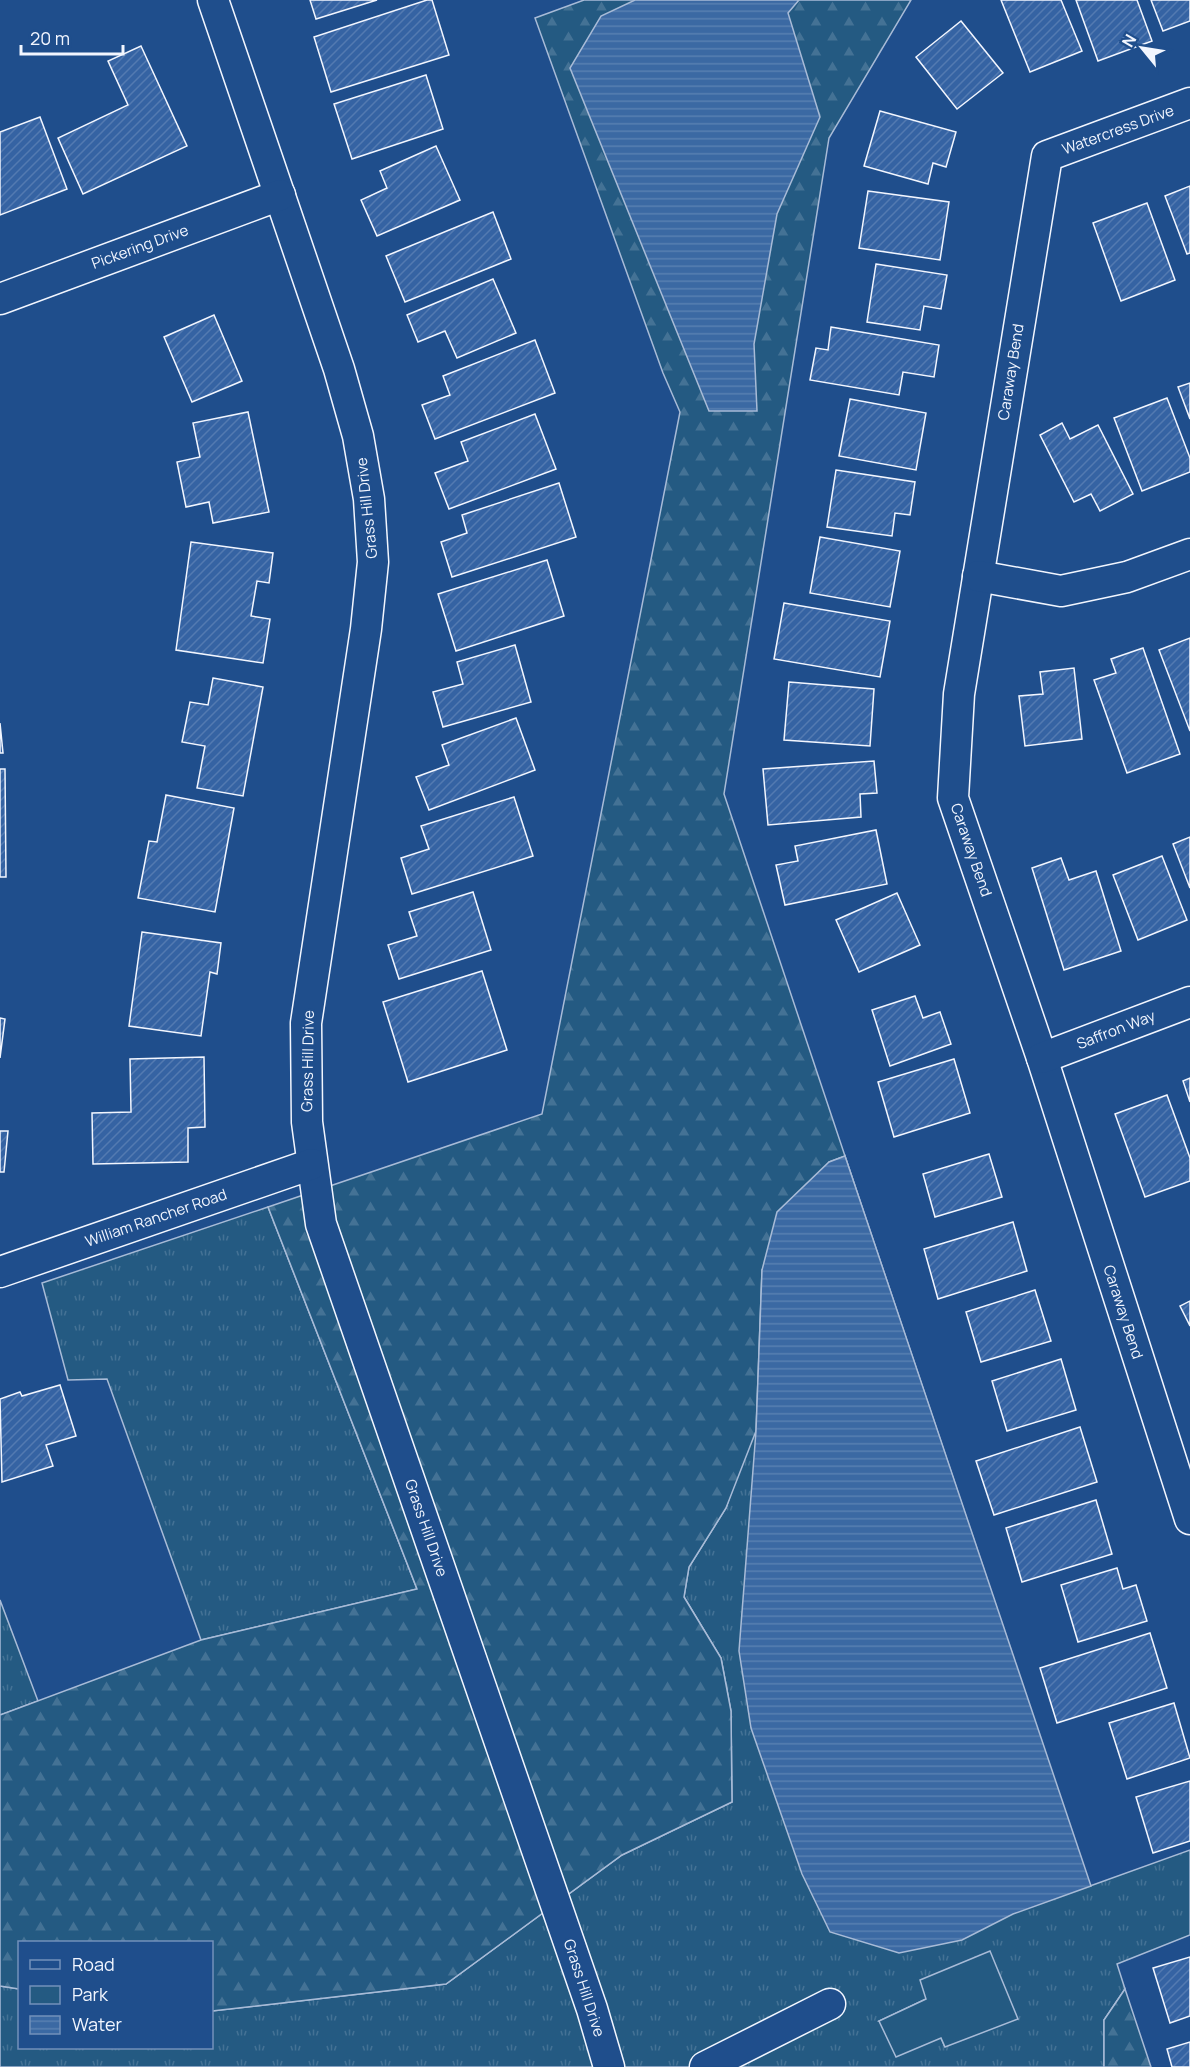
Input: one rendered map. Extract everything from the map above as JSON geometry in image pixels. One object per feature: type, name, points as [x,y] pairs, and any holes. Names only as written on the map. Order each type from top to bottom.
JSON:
[{"type":"street","name":"Grass Hill Drive","points":[[213,0],[339,369],[358,436],[369,499],[374,562],[306,1023],[307,1122],[321,1224],[592,2009],[609,2067]]},
{"type":"street","name":"Watercress Drive","points":[[1047,156],[1190,104]]},
{"type":"street","name":"Caraway Bend","points":[[1047,156],[959,694],[954,798],[1180,1455],[1190,1520]]},
{"type":"street","name":"Pickering Drive","points":[[0,299],[280,195]]},
{"type":"street","points":[[978,576],[1061,591],[1127,577],[1190,554]]},
{"type":"street","name":"Saffron Way","points":[[1042,1058],[1190,1002]]},
{"type":"street","name":"William Rancher Road","points":[[0,1272],[312,1164]]},
{"type":"street","points":[[705,2067],[830,2004]]},
{"type":"green space","points":[[584,0],[911,0],[829,138],[724,794],[845,1156],[829,1162],[762,1270],[756,1431],[726,1508],[689,1567],[684,1597],[721,1658],[731,1711],[732,1802],[622,1855],[446,1984],[213,2011],[213,1941],[18,1941],[18,1989],[0,1986],[0,1715],[201,1640],[417,1589],[268,1207],[542,1114],[680,412],[663,373],[535,18]]},
{"type":"green space","points":[[845,1156],[1090,1886],[1190,1850],[1190,1935],[1117,1964],[1125,1989],[1104,2020],[1104,2067],[0,2067],[0,1986],[18,1989],[18,2049],[213,2049],[213,2011],[446,1984],[622,1855],[732,1802],[731,1711],[721,1658],[684,1597],[689,1567],[726,1508]],"holes":[[[926,1999],[945,2047],[941,2038],[879,2021]]]},
{"type":"green space","points":[[268,1207],[417,1589],[201,1640],[107,1379],[68,1380],[42,1283]]},
{"type":"green space","points":[[0,1600],[38,1701],[0,1715]]},
{"type":"green space","points":[[990,1951],[1018,2019],[945,2047],[941,2038],[896,2057],[879,2021],[926,1999],[920,1980]]},
{"type":"green space","points":[[1125,1989],[1151,2067],[1104,2067],[1104,2020]]},
{"type":"water","points":[[635,0],[799,0],[788,13],[820,117],[777,214],[754,344],[757,411],[709,411],[570,68],[601,16]]},
{"type":"water","points":[[845,1156],[1091,1886],[1013,1914],[962,1940],[899,1953],[830,1932],[802,1874],[751,1728],[739,1651],[756,1431],[762,1270],[777,1212],[829,1162]]},
{"type":"building","points":[[310,0],[377,0],[316,19]]},
{"type":"building","points":[[432,0],[449,55],[331,92],[314,37]]},
{"type":"building","points":[[1001,0],[1061,0],[1082,51],[1030,72]]},
{"type":"building","points":[[1076,0],[1137,0],[1152,41],[1098,61]]},
{"type":"building","points":[[1151,0],[1190,0],[1190,21],[1163,31]]},
{"type":"building","points":[[961,21],[1003,73],[957,109],[916,57]]},
{"type":"building","points":[[141,46],[187,146],[83,194],[58,138],[128,105],[108,61]]},
{"type":"building","points":[[426,75],[443,129],[352,159],[334,104]]},
{"type":"building","points":[[880,111],[956,132],[946,167],[933,163],[928,184],[864,166]]},
{"type":"building","points":[[40,117],[67,189],[0,215],[0,132]]},
{"type":"building","points":[[436,146],[460,200],[377,236],[361,200],[387,188],[380,171]]},
{"type":"building","points":[[1190,186],[1190,253],[1187,254],[1165,196]]},
{"type":"building","points":[[868,191],[949,202],[940,260],[859,248]]},
{"type":"building","points":[[1147,203],[1175,280],[1121,301],[1093,223]]},
{"type":"building","points":[[493,212],[511,259],[405,302],[386,256]]},
{"type":"building","points":[[876,264],[947,275],[941,309],[924,306],[920,330],[867,322]]},
{"type":"building","points":[[493,279],[516,333],[457,358],[445,331],[418,342],[407,315]]},
{"type":"building","points":[[214,315],[242,381],[192,402],[164,337]]},
{"type":"building","points":[[831,327],[939,345],[934,377],[903,372],[899,395],[810,380],[816,348],[828,350]]},
{"type":"building","points":[[535,340],[555,393],[435,439],[422,405],[450,395],[443,376]]},
{"type":"building","points":[[1190,383],[1190,419],[1178,387]]},
{"type":"building","points":[[1167,398],[1190,458],[1190,472],[1142,491],[1114,418]]},
{"type":"building","points":[[850,399],[926,413],[916,470],[839,456]]},
{"type":"building","points":[[248,412],[269,512],[213,523],[209,502],[186,507],[177,462],[200,457],[193,423]]},
{"type":"building","points":[[535,414],[556,469],[449,509],[435,473],[468,461],[461,442]]},
{"type":"building","points":[[1062,423],[1070,439],[1098,425],[1133,494],[1100,511],[1091,494],[1074,502],[1040,435]]},
{"type":"building","points":[[836,470],[915,482],[910,515],[895,513],[892,536],[827,527]]},
{"type":"building","points":[[559,483],[576,537],[452,577],[441,542],[467,533],[462,515]]},
{"type":"building","points":[[820,537],[900,551],[890,607],[810,593]]},
{"type":"building","points":[[191,542],[273,553],[269,583],[257,581],[251,616],[270,619],[263,663],[176,650]]},
{"type":"building","points":[[547,560],[564,616],[456,651],[438,594]]},
{"type":"building","points":[[784,603],[890,621],[880,677],[774,659]]},
{"type":"building","points":[[1190,638],[1190,731],[1159,650]]},
{"type":"building","points":[[515,645],[531,702],[443,727],[433,692],[463,684],[457,662]]},
{"type":"building","points":[[1143,648],[1180,754],[1127,773],[1094,680],[1116,673],[1111,659]]},
{"type":"building","points":[[1074,668],[1082,739],[1025,746],[1019,696],[1043,694],[1040,672]]},
{"type":"building","points":[[213,678],[263,687],[243,796],[197,788],[205,746],[182,742],[190,702],[208,705]]},
{"type":"building","points":[[789,682],[874,689],[870,746],[784,740]]},
{"type":"building","points":[[516,718],[535,770],[429,810],[416,777],[449,765],[442,745]]},
{"type":"building","points":[[0,723],[3,753],[0,753]]},
{"type":"building","points":[[874,761],[877,793],[860,794],[861,817],[768,825],[763,769]]},
{"type":"building","points":[[0,769],[5,769],[6,877],[0,877]]},
{"type":"building","points":[[166,795],[234,808],[215,912],[138,898],[149,841],[157,842]]},
{"type":"building","points":[[514,797],[533,856],[412,894],[401,858],[429,849],[421,826]]},
{"type":"building","points":[[876,830],[887,884],[785,905],[776,865],[798,861],[795,846]]},
{"type":"building","points":[[1190,837],[1190,888],[1173,844]]},
{"type":"building","points":[[1162,856],[1187,920],[1138,940],[1113,875]]},
{"type":"building","points":[[1061,858],[1069,880],[1096,871],[1121,951],[1064,970],[1032,868]]},
{"type":"building","points":[[473,892],[491,950],[399,979],[388,945],[417,936],[409,912]]},
{"type":"building","points":[[897,893],[920,945],[859,972],[836,920]]},
{"type":"building","points":[[142,932],[221,943],[217,974],[210,972],[201,1036],[129,1026]]},
{"type":"building","points":[[482,971],[507,1050],[408,1082],[383,1002]]},
{"type":"building","points":[[915,996],[923,1018],[940,1012],[951,1044],[890,1066],[872,1010]]},
{"type":"building","points":[[0,1018],[5,1019],[0,1058]]},
{"type":"building","points":[[204,1057],[205,1127],[188,1128],[188,1162],[93,1164],[92,1113],[131,1112],[130,1059]]},
{"type":"building","points":[[954,1059],[970,1113],[894,1137],[878,1082]]},
{"type":"building","points":[[1190,1078],[1190,1102],[1183,1081]]},
{"type":"building","points":[[1167,1095],[1190,1158],[1190,1181],[1145,1197],[1115,1114]]},
{"type":"building","points":[[0,1131],[8,1131],[4,1172],[0,1172]]},
{"type":"building","points":[[989,1154],[1002,1197],[935,1217],[923,1174]]},
{"type":"building","points":[[1013,1222],[1027,1271],[938,1299],[924,1249]]},
{"type":"building","points":[[1035,1290],[1051,1341],[981,1362],[966,1312]]},
{"type":"building","points":[[1190,1301],[1190,1326],[1180,1306]]},
{"type":"building","points":[[1061,1359],[1076,1410],[1007,1431],[992,1381]]},
{"type":"building","points":[[60,1385],[76,1436],[46,1445],[53,1466],[2,1482],[0,1399],[20,1392],[22,1396]]},
{"type":"building","points":[[1080,1427],[1097,1482],[994,1515],[976,1461]]},
{"type":"building","points":[[1096,1500],[1112,1554],[1022,1582],[1006,1528]]},
{"type":"building","points":[[1117,1568],[1123,1589],[1136,1585],[1147,1621],[1078,1642],[1061,1585]]},
{"type":"building","points":[[1150,1633],[1167,1688],[1057,1723],[1040,1668]]},
{"type":"building","points":[[1174,1703],[1190,1758],[1127,1779],[1109,1723]]},
{"type":"building","points":[[1190,1781],[1190,1841],[1153,1853],[1136,1797]]},
{"type":"building","points":[[1190,1957],[1190,2016],[1170,2023],[1153,1968]]},
{"type":"building","points":[[1190,2042],[1190,2067],[1172,2067],[1167,2049]]}]
